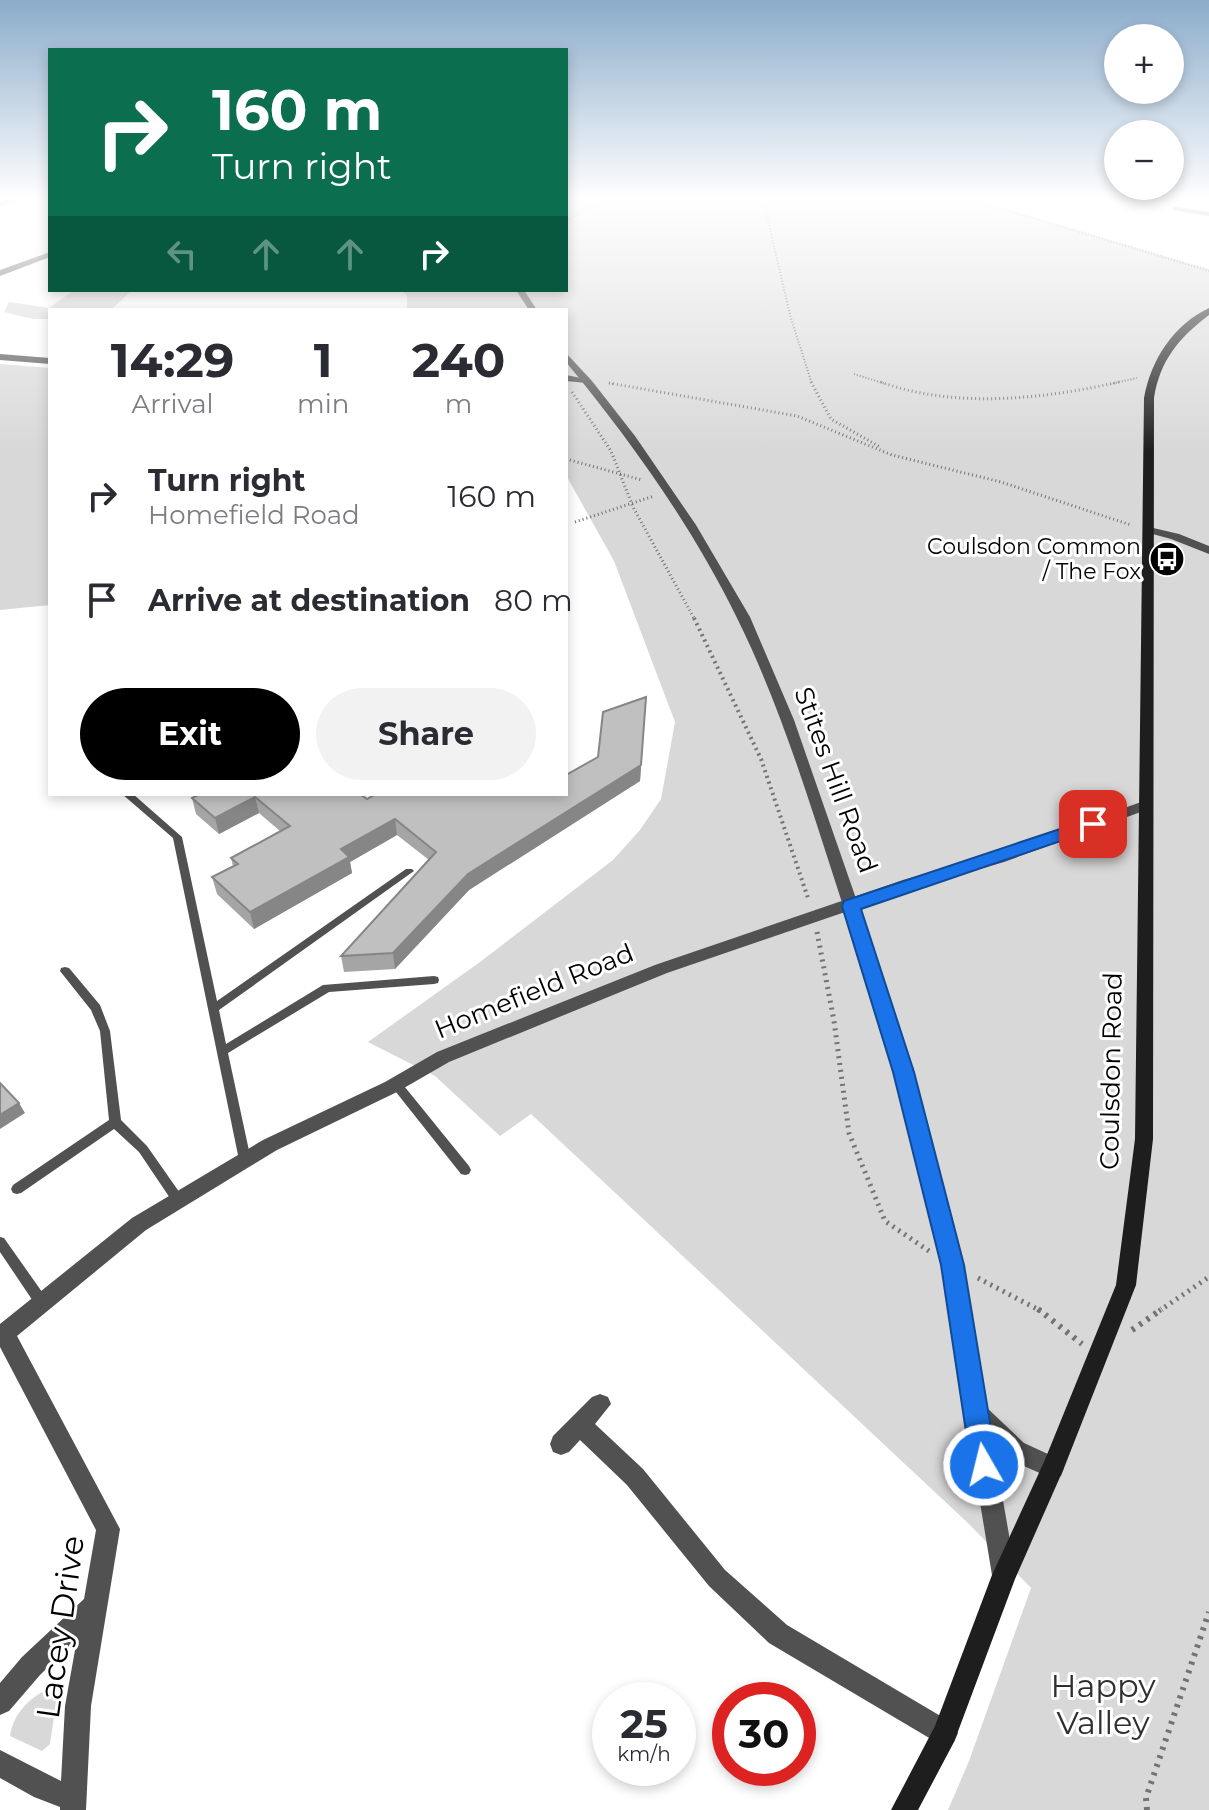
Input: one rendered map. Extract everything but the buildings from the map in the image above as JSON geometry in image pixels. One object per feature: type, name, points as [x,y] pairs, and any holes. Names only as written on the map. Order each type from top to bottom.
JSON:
[{"type":"main road","name":"Coulsdon Road","points":[[904,1810],[945,1733],[1004,1575],[1053,1468],[1126,1285],[1144,1139],[1147,460],[1151,379],[1156,362],[1172,343],[1209,311]]},
{"type":"street","points":[[0,357],[48,361]]},
{"type":"street","name":"Stites Hill Road","points":[[568,358],[664,487],[727,586],[792,736],[851,906],[903,1072],[941,1221],[952,1265],[1004,1575]]},
{"type":"street","points":[[568,378],[586,380]]},
{"type":"street","points":[[1149,530],[1175,536],[1209,550]]},
{"type":"street","name":"Homefield Road","points":[[2,1336],[139,1224],[245,1160],[443,1057],[661,969],[909,884],[999,858],[1144,806]]},
{"type":"street","name":"Lacey Drive","points":[[2,1336],[108,1529],[78,1706],[73,1804]]},
{"type":"street","points":[[561,1444],[600,1404]]},
{"type":"street","points":[[976,1412],[1016,1451],[1053,1468]]},
{"type":"street","points":[[580,1425],[635,1477],[717,1578],[778,1634],[945,1733]]},
{"type":"street","points":[[0,1702],[31,1666],[95,1605]]},
{"type":"street","points":[[0,1763],[73,1804]]},
{"type":"lane","points":[[129,796],[177,837],[245,1160]]},
{"type":"lane","points":[[214,1008],[409,871]]},
{"type":"lane","points":[[65,971],[96,1008],[105,1031],[115,1122],[143,1149],[178,1200]]},
{"type":"lane","points":[[223,1051],[327,988],[434,980]]},
{"type":"lane","points":[[396,1084],[465,1170]]},
{"type":"lane","points":[[17,1189],[115,1122]]},
{"type":"lane","points":[[0,1242],[42,1303]]},
{"type":"path","points":[[783,283],[809,378],[831,419],[892,455]]},
{"type":"path","points":[[854,374],[881,379],[918,394],[941,396],[1025,394],[1151,379]]},
{"type":"path","points":[[586,380],[797,416],[892,455],[1001,482],[1149,530]]},
{"type":"path","points":[[568,460],[664,487]]},
{"type":"path","points":[[575,522],[608,513],[664,487]]},
{"type":"path","points":[[1128,1333],[1209,1277]]},
{"type":"path","points":[[1147,1810],[1146,1798],[1209,1612]]},
{"type":"green space","name":"Happy Valley","points":[[568,283],[1209,283],[1209,1810],[948,1810],[969,1761],[1031,1588],[969,1524],[531,1114],[500,1136],[435,1076],[368,1042],[480,962],[613,860],[640,830],[661,799],[675,722],[614,561],[568,479],[568,308],[407,308],[407,295],[403,292],[568,292]]},
{"type":"green space","points":[[71,292],[130,292],[113,308],[49,308]]},
{"type":"green space","points":[[9,302],[49,308],[48,319],[4,312]]},
{"type":"green space","points":[[0,364],[48,368],[48,605],[0,610]]},
{"type":"green space","points":[[52,1687],[57,1696],[50,1744],[42,1751],[10,1736],[24,1706]]},
{"type":"place","name":"Coulsdon Common / The Fox","points":[[1167,559]]},
{"type":"route","points":[[984,1465],[952,1265],[903,1072],[851,906],[1093,824]]}]
